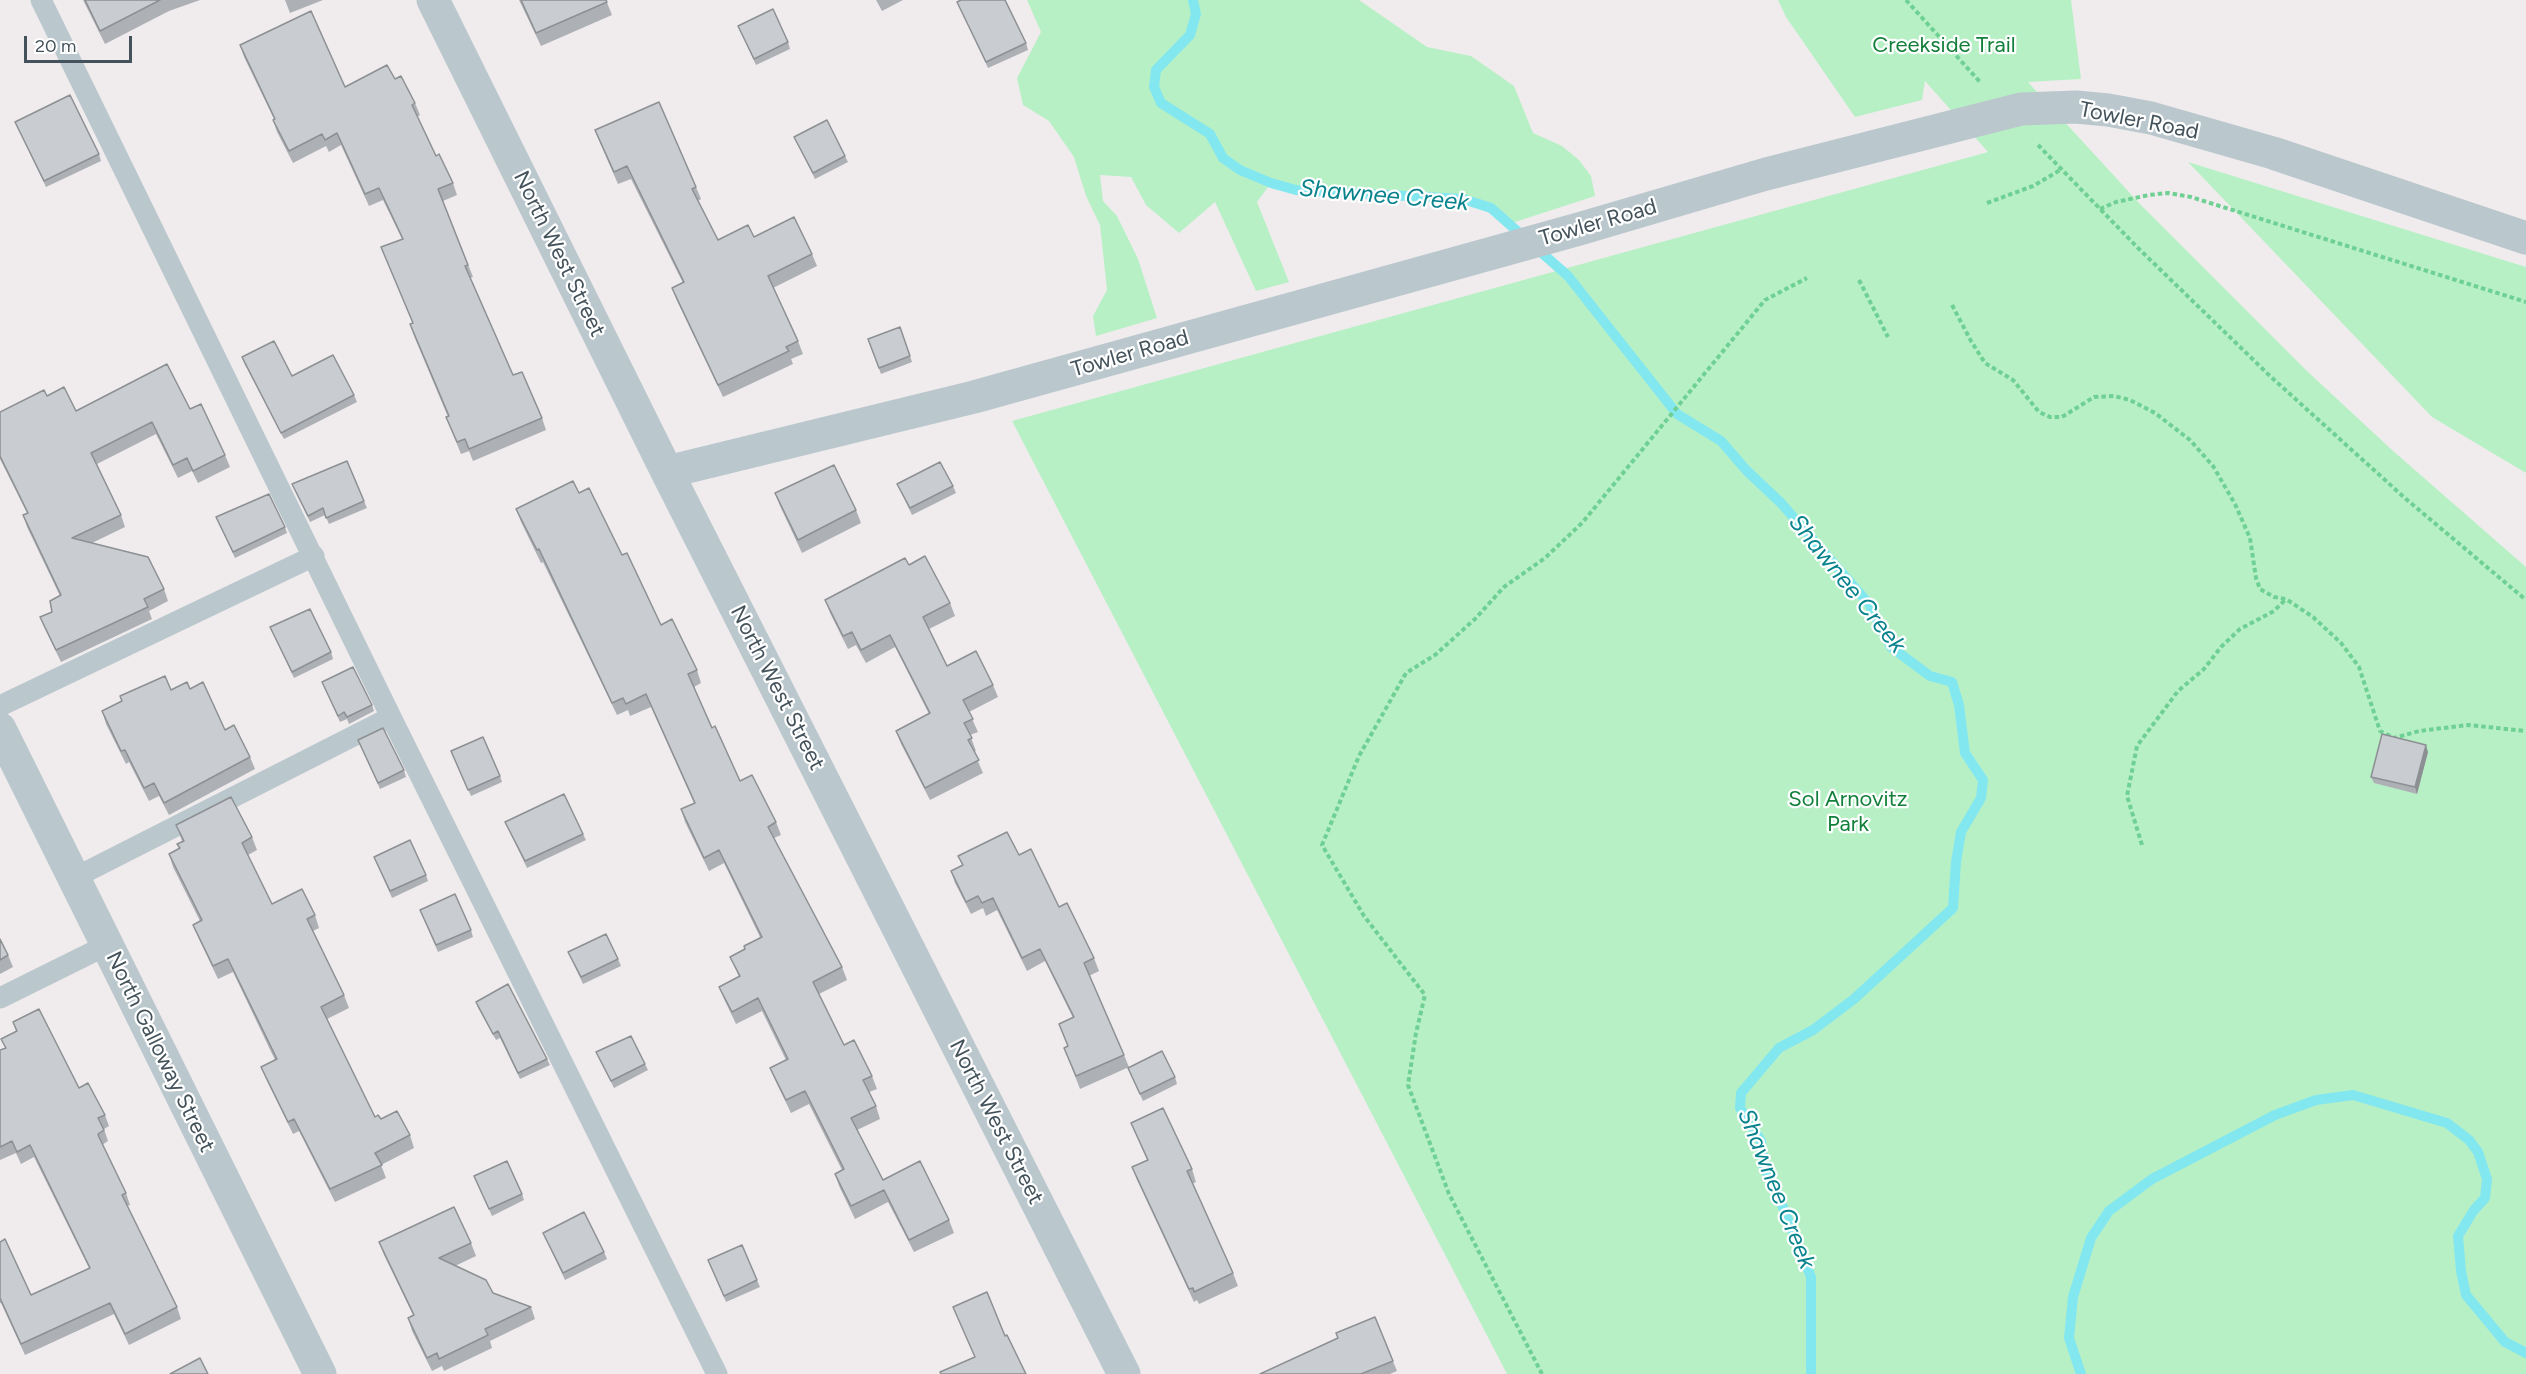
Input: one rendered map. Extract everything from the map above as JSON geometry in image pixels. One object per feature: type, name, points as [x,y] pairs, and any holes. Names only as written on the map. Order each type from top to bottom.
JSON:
[{"type":"street","name":"North West Street","points":[[433,0],[667,472],[1124,1374]]},
{"type":"street","name":"Towler Road","points":[[667,472],[974,397],[1579,229],[1766,174],[2021,109],[2076,107],[2151,118],[2273,153],[2526,238]]},
{"type":"street","name":"North Galloway Street","points":[[0,729],[320,1374]]},
{"type":"lane","points":[[41,0],[391,717],[717,1374]]},
{"type":"lane","points":[[0,706],[314,556]]},
{"type":"lane","points":[[74,878],[391,717]]},
{"type":"lane","points":[[0,998],[107,945]]},
{"type":"path","points":[[1906,0],[2062,170],[2204,313],[2320,423],[2526,600]]},
{"type":"path","points":[[1987,203],[2033,186],[2062,170]]},
{"type":"path","points":[[2100,209],[2116,202],[2149,195],[2168,193],[2191,197],[2526,302]]},
{"type":"path","points":[[1542,1374],[1449,1194],[1408,1085],[1425,995],[1364,916],[1322,845],[1359,756],[1407,673],[1435,655],[1475,619],[1504,587],[1545,558],[1582,523],[1765,300],[1807,278]]},
{"type":"path","points":[[1859,280],[1888,337]]},
{"type":"path","points":[[1952,304],[1985,363],[2013,380],[2039,412],[2050,417],[2062,417],[2094,397],[2114,396],[2130,400],[2155,413],[2190,440],[2213,466],[2235,504],[2252,545],[2258,586],[2267,594],[2286,599],[2313,617],[2341,643],[2359,668],[2380,731],[2394,738],[2419,731],[2468,725],[2526,731]]},
{"type":"path","points":[[2142,845],[2127,796],[2137,746],[2178,692],[2204,669],[2221,647],[2240,629],[2274,611],[2286,599]]},
{"type":"green space","points":[[1027,0],[1359,0],[1427,47],[1471,56],[1514,86],[1533,133],[1562,146],[1579,160],[1591,176],[1595,196],[1509,224],[1491,208],[1463,199],[1296,190],[1271,183],[1257,202],[1289,282],[1256,291],[1215,202],[1179,233],[1146,205],[1131,177],[1100,175],[1103,201],[1117,216],[1138,259],[1157,318],[1096,336],[1093,316],[1107,290],[1100,225],[1086,196],[1074,157],[1049,121],[1023,105],[1017,78],[1041,32]]},
{"type":"green space","name":"Sol Arnovitz Park","points":[[1778,0],[2071,0],[2081,79],[2028,82],[2140,204],[2307,371],[2392,450],[2526,567],[2526,1374],[1507,1374],[1012,421],[1988,152],[1925,81],[1922,100],[1855,117],[1786,17]]},
{"type":"green space","points":[[2188,162],[2526,267],[2526,473],[2432,417]]},
{"type":"building","points":[[85,0],[160,0],[100,31]]},
{"type":"building","points":[[521,0],[606,0],[607,2],[536,33]]},
{"type":"building","points":[[961,0],[1005,0],[1026,43],[986,62],[957,2]]},
{"type":"building","points":[[773,9],[788,42],[754,59],[738,26]]},
{"type":"building","points":[[311,11],[345,87],[387,65],[395,79],[401,76],[415,103],[412,105],[436,156],[439,154],[453,183],[438,189],[468,265],[465,266],[513,375],[522,372],[542,418],[469,449],[465,439],[457,442],[446,417],[449,416],[410,324],[413,323],[381,247],[403,239],[379,188],[365,194],[337,133],[325,140],[322,134],[289,151],[240,45]]},
{"type":"building","points":[[70,95],[99,154],[44,181],[15,122]]},
{"type":"building","points":[[659,102],[696,187],[692,189],[718,240],[748,225],[754,237],[794,217],[812,254],[768,276],[798,341],[786,347],[789,351],[718,385],[672,288],[684,282],[627,166],[614,172],[595,130]]},
{"type":"building","points":[[827,120],[845,156],[813,173],[794,137]]},
{"type":"building","points":[[900,327],[910,356],[879,368],[868,339]]},
{"type":"building","points":[[274,341],[292,376],[333,355],[354,395],[281,433],[242,357]]},
{"type":"building","points":[[167,364],[190,409],[201,404],[225,455],[193,471],[187,458],[173,465],[152,422],[91,453],[121,515],[72,538],[148,557],[164,589],[144,599],[148,607],[56,650],[40,617],[52,612],[50,601],[61,595],[23,515],[28,513],[0,456],[0,412],[44,390],[47,396],[64,387],[76,411]]},
{"type":"building","points":[[347,461],[364,501],[326,518],[323,508],[308,516],[292,484]]},
{"type":"building","points":[[940,462],[953,486],[910,508],[897,484]]},
{"type":"building","points":[[834,465],[856,510],[798,540],[775,493]]},
{"type":"building","points":[[573,481],[579,493],[589,488],[622,555],[627,553],[661,625],[672,619],[697,670],[688,674],[712,728],[715,726],[740,781],[752,775],[776,822],[768,827],[842,967],[813,982],[844,1045],[854,1040],[872,1076],[863,1080],[876,1106],[851,1118],[883,1180],[920,1161],[949,1220],[909,1240],[884,1190],[851,1206],[835,1174],[844,1169],[805,1091],[786,1100],[770,1068],[788,1059],[758,998],[732,1012],[719,987],[740,976],[730,957],[745,949],[744,946],[762,937],[719,850],[704,858],[681,809],[695,803],[646,694],[626,704],[623,698],[612,703],[539,549],[537,550],[516,509]]},
{"type":"building","points":[[269,494],[285,527],[233,552],[216,517]]},
{"type":"building","points":[[925,556],[950,603],[923,617],[947,666],[976,651],[993,685],[963,700],[973,719],[964,723],[972,738],[968,740],[979,760],[925,788],[896,731],[930,713],[890,635],[861,650],[852,632],[843,636],[825,600],[905,558],[909,565]]},
{"type":"building","points":[[310,609],[331,652],[292,672],[270,627]]},
{"type":"building","points":[[353,667],[372,705],[347,717],[344,712],[338,716],[322,682]]},
{"type":"building","points":[[165,676],[171,690],[187,682],[190,689],[203,682],[225,730],[234,725],[250,757],[164,803],[154,783],[144,788],[125,750],[121,751],[102,711],[122,701],[120,696]]},
{"type":"building","points":[[383,728],[404,770],[378,783],[358,740]]},
{"type":"building","points":[[2382,734],[2426,745],[2415,787],[2371,777]]},
{"type":"building","points":[[483,737],[500,776],[468,790],[451,751]]},
{"type":"building","points":[[564,794],[583,834],[525,861],[505,822]]},
{"type":"building","points":[[231,797],[252,837],[242,843],[272,904],[302,889],[315,915],[307,919],[344,995],[321,1007],[375,1117],[378,1115],[381,1119],[397,1111],[410,1135],[375,1153],[382,1165],[330,1189],[294,1119],[288,1122],[261,1067],[277,1059],[228,959],[213,966],[193,925],[202,920],[169,854],[180,848],[177,844],[184,841],[176,825]]},
{"type":"building","points":[[1007,832],[1019,855],[1031,849],[1059,907],[1067,903],[1094,958],[1084,963],[1124,1055],[1076,1076],[1064,1048],[1068,1046],[1059,1024],[1074,1017],[1040,949],[1022,958],[993,898],[982,903],[978,896],[966,902],[951,871],[963,865],[958,856]]},
{"type":"building","points":[[410,840],[426,875],[390,891],[374,857]]},
{"type":"building","points":[[455,894],[471,930],[436,945],[420,910]]},
{"type":"building","points":[[606,934],[618,959],[581,977],[568,952]]},
{"type":"building","points":[[0,939],[8,955],[0,960]]},
{"type":"building","points":[[508,984],[547,1059],[518,1073],[498,1031],[493,1034],[476,1002]]},
{"type":"building","points":[[39,1009],[79,1088],[88,1083],[105,1115],[98,1118],[104,1130],[98,1134],[99,1137],[126,1193],[122,1195],[177,1307],[125,1334],[110,1303],[21,1344],[0,1298],[0,1242],[5,1239],[31,1295],[90,1268],[30,1145],[17,1152],[12,1141],[0,1147],[0,1050],[6,1048],[1,1039],[17,1031],[13,1022]]},
{"type":"building","points":[[631,1036],[645,1064],[611,1081],[596,1052]]},
{"type":"building","points":[[1162,1051],[1175,1077],[1140,1094],[1128,1068]]},
{"type":"building","points":[[1163,1108],[1192,1169],[1187,1171],[1233,1273],[1194,1292],[1193,1288],[1189,1289],[1132,1167],[1148,1160],[1131,1123]]},
{"type":"building","points":[[507,1161],[522,1194],[489,1209],[474,1176]]},
{"type":"building","points":[[454,1207],[471,1243],[439,1258],[486,1280],[493,1293],[531,1307],[485,1329],[488,1335],[439,1359],[437,1353],[427,1358],[408,1318],[414,1315],[379,1242]]},
{"type":"building","points":[[584,1212],[604,1252],[563,1273],[543,1233]]},
{"type":"building","points":[[742,1245],[757,1280],[724,1296],[708,1260]]},
{"type":"building","points":[[987,1292],[1005,1336],[1007,1335],[1026,1374],[941,1374],[940,1372],[975,1357],[953,1307]]},
{"type":"building","points":[[1375,1317],[1393,1361],[1361,1374],[1260,1374],[1338,1338],[1336,1333]]},
{"type":"building","points":[[200,1358],[208,1374],[170,1374]]},
{"type":"waterway","name":"Shawnee Creek","points":[[1193,0],[1196,14],[1190,35],[1156,70],[1154,87],[1161,103],[1210,134],[1223,158],[1240,170],[1271,183],[1296,190],[1463,199],[1491,208],[1568,276],[1677,414],[1721,441],[1747,471],[1781,503],[1869,604],[1891,647],[1930,676],[1952,682],[1959,705],[1965,753],[1983,780],[1981,798],[1961,832],[1956,862],[1953,908],[1854,999],[1813,1030],[1779,1048],[1741,1093],[1740,1108],[1761,1141],[1764,1168],[1774,1185],[1811,1277],[1811,1374]]},
{"type":"waterway","name":"Shawnee Creek","points":[[2081,1374],[2069,1338],[2073,1297],[2091,1238],[2109,1211],[2152,1179],[2275,1115],[2316,1100],[2353,1095],[2447,1123],[2469,1140],[2478,1152],[2487,1179],[2485,1198],[2474,1210],[2458,1236],[2466,1295],[2505,1342],[2526,1353]]},
{"type":"park label","name":"Creekside Trail","points":[[1944,46]]}]
